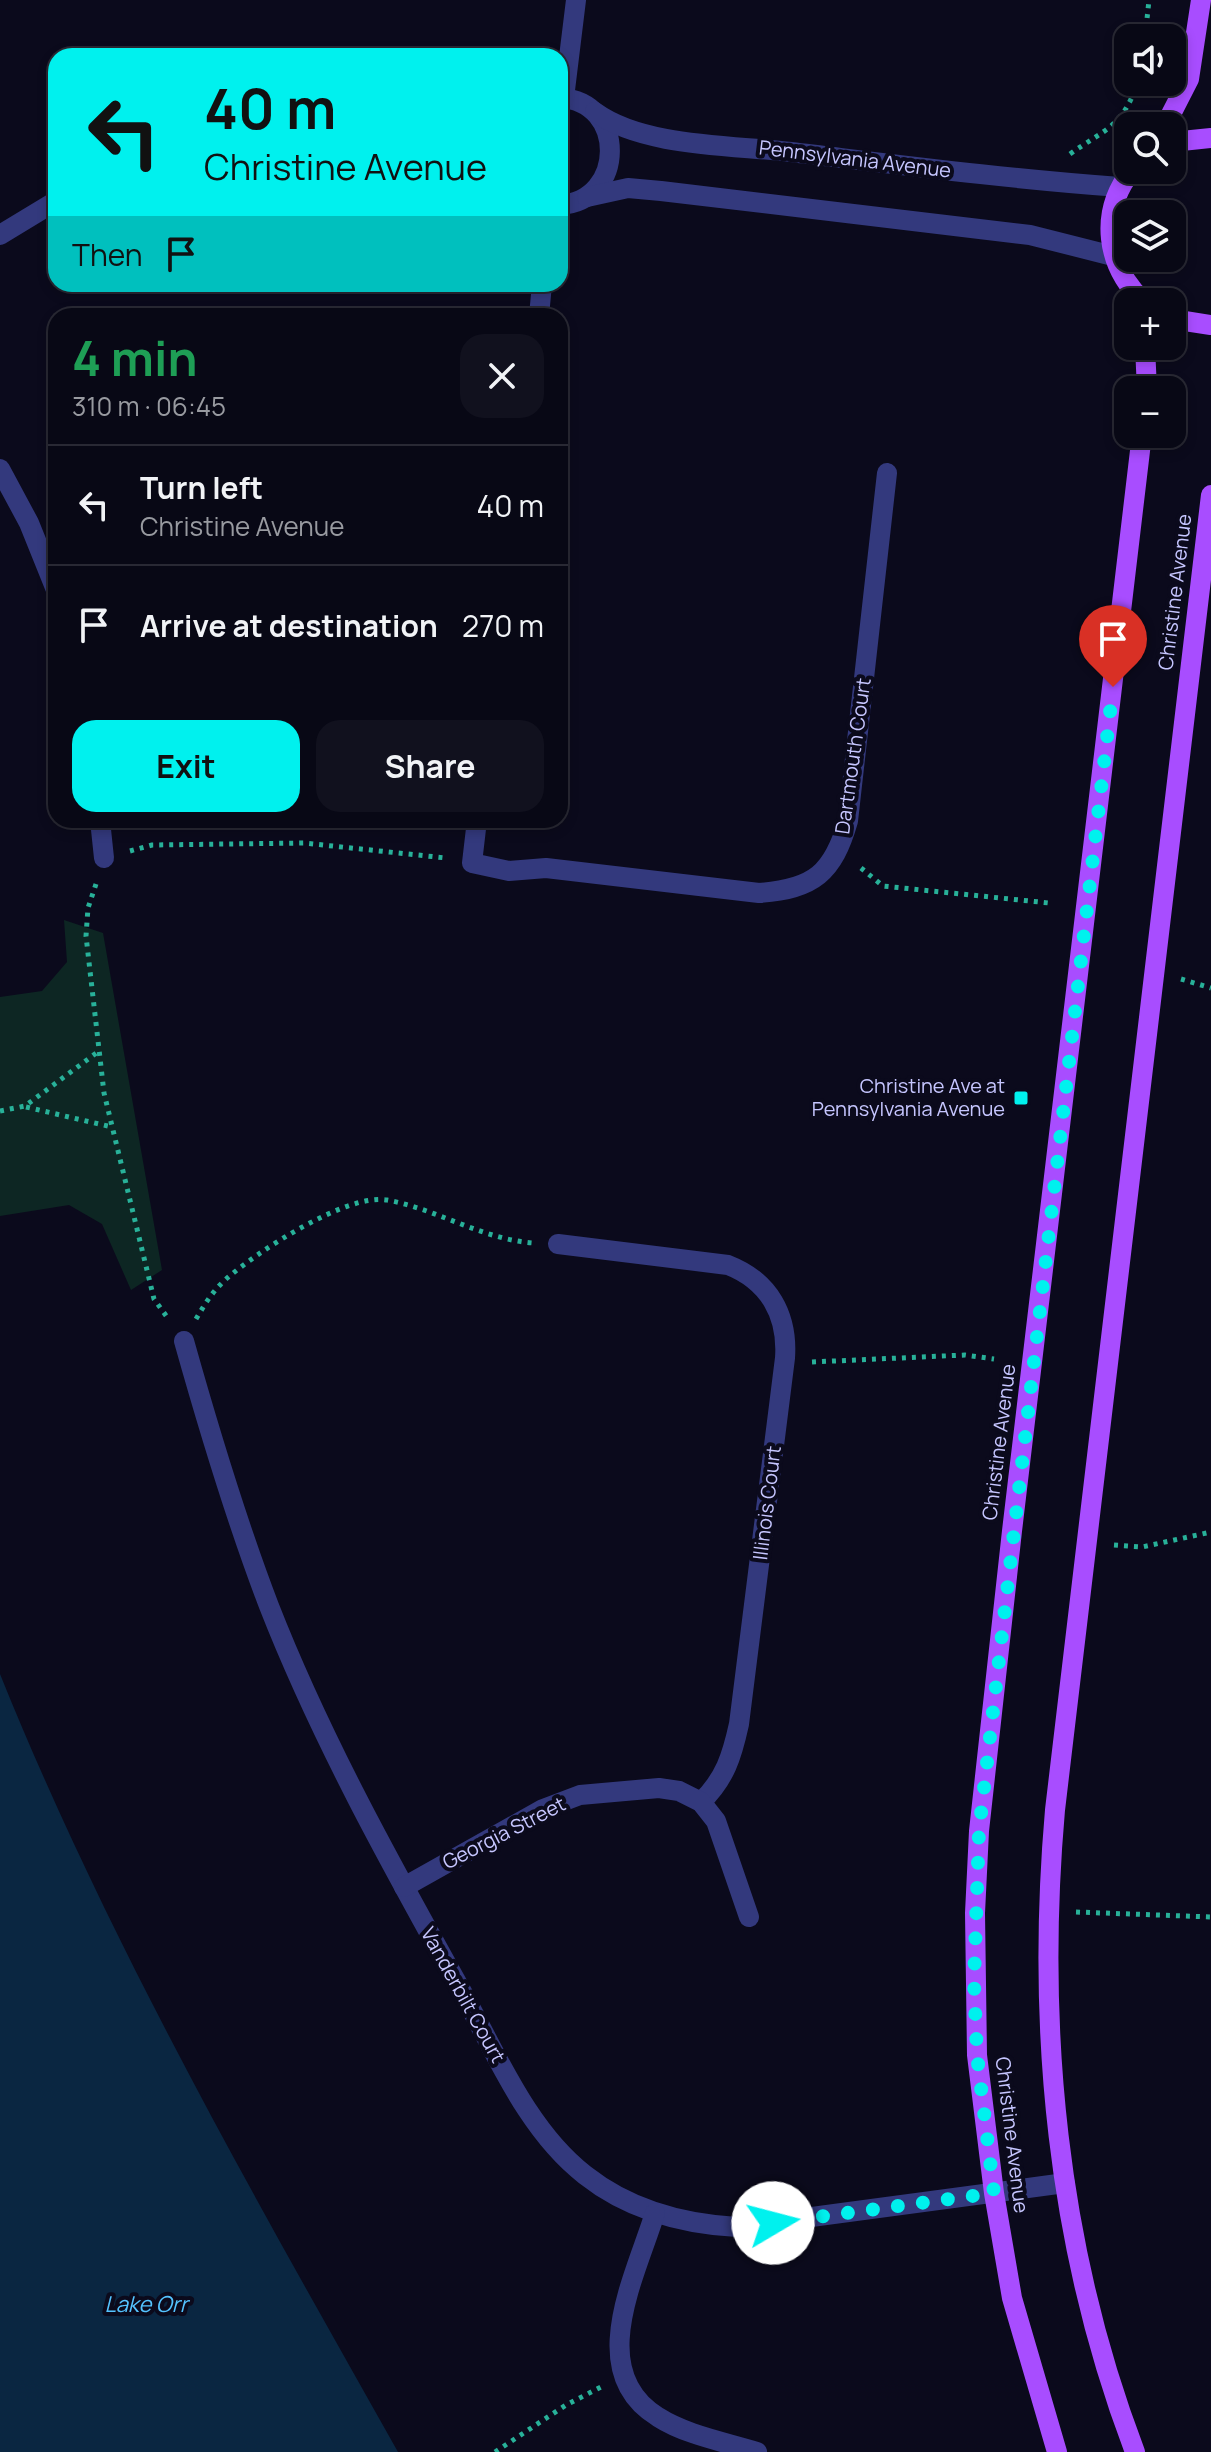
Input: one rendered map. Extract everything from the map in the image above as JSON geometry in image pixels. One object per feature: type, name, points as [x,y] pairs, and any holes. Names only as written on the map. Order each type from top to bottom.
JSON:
[{"type":"main road","points":[[1172,112],[1189,79],[1201,0]]},
{"type":"main road","points":[[1186,141],[1211,138]]},
{"type":"main road","points":[[1123,184],[1112,209],[1109,233],[1113,256],[1127,288]]},
{"type":"main road","points":[[1186,321],[1211,325]]},
{"type":"main road","name":"Christine Avenue","points":[[1057,2452],[1012,2298],[994,2193],[977,2055],[974,1982],[979,1831],[1140,448]]},
{"type":"main road","name":"Christine Avenue","points":[[1135,2452],[1089,2303],[1065,2183],[1050,2035],[1047,1911],[1055,1810],[1086,1542],[1211,495]]},
{"type":"street","points":[[568,56],[576,0]]},
{"type":"street","name":"Pennsylvania Avenue","points":[[568,101],[624,129],[670,137],[1015,178],[1114,178]]},
{"type":"street","points":[[587,197],[608,173],[612,156],[605,125],[595,112]]},
{"type":"street","points":[[568,203],[628,188],[661,191],[1030,235],[1113,256]]},
{"type":"street","points":[[0,235],[48,206]]},
{"type":"street","points":[[0,469],[29,523],[48,570]]},
{"type":"street","name":"Dartmouth Court","points":[[472,863],[509,871],[546,868],[759,893],[792,891],[819,877],[840,850],[848,821],[887,473]]},
{"type":"street","points":[[101,828],[104,858]]},
{"type":"street","points":[[472,863],[476,828]]},
{"type":"street","name":"Illinois Court","points":[[558,1244],[728,1265],[748,1273],[768,1291],[782,1318],[785,1358],[739,1724],[732,1758],[718,1786],[701,1802]]},
{"type":"street","name":"Vanderbilt Court","points":[[184,1341],[224,1477],[269,1607],[333,1747],[404,1887],[524,2104],[554,2145],[584,2175],[655,2213],[701,2225],[737,2227],[1065,2183]]},
{"type":"street","name":"Georgia Street","points":[[404,1887],[543,1809],[580,1795],[659,1788],[679,1791],[701,1802]]},
{"type":"street","points":[[701,1802],[716,1821],[749,1917]]},
{"type":"street","points":[[655,2213],[617,2342],[623,2377],[634,2396],[656,2417],[757,2452]]},
{"type":"path","points":[[1146,24],[1149,0]]},
{"type":"path","points":[[1067,164],[1070,153],[1104,135],[1118,120],[1131,96]]},
{"type":"path","points":[[472,863],[430,854],[265,842],[152,845],[104,858],[88,908],[86,936],[99,1051],[112,1127],[154,1299],[184,1341],[209,1297],[242,1267],[338,1209],[361,1201],[383,1199],[400,1203],[507,1241],[558,1244]]},
{"type":"path","points":[[840,850],[883,886],[1049,903]]},
{"type":"path","points":[[25,1106],[99,1051]]},
{"type":"path","points":[[0,1111],[25,1106],[112,1127]]},
{"type":"path","points":[[785,1358],[816,1362],[965,1355],[994,1359]]},
{"type":"path","points":[[1086,1542],[1142,1547],[1211,1532]]},
{"type":"path","points":[[1047,1911],[1211,1917]]},
{"type":"path","points":[[495,2452],[566,2405],[623,2377]]},
{"type":"green space","points":[[64,920],[103,933],[162,1270],[131,1290],[102,1224],[69,1205],[0,1216],[0,997],[42,991],[67,962]]},
{"type":"water","name":"Lake Orr","points":[[0,1674],[88,1874],[136,1972],[238,2165],[398,2452],[0,2452]]},
{"type":"place","name":"Christine Ave at Pennsylvania Avenue","points":[[1021,1098]]},
{"type":"route","points":[[773,2223],[994,2193],[977,2055],[974,1982],[979,1831],[1113,687]]}]
